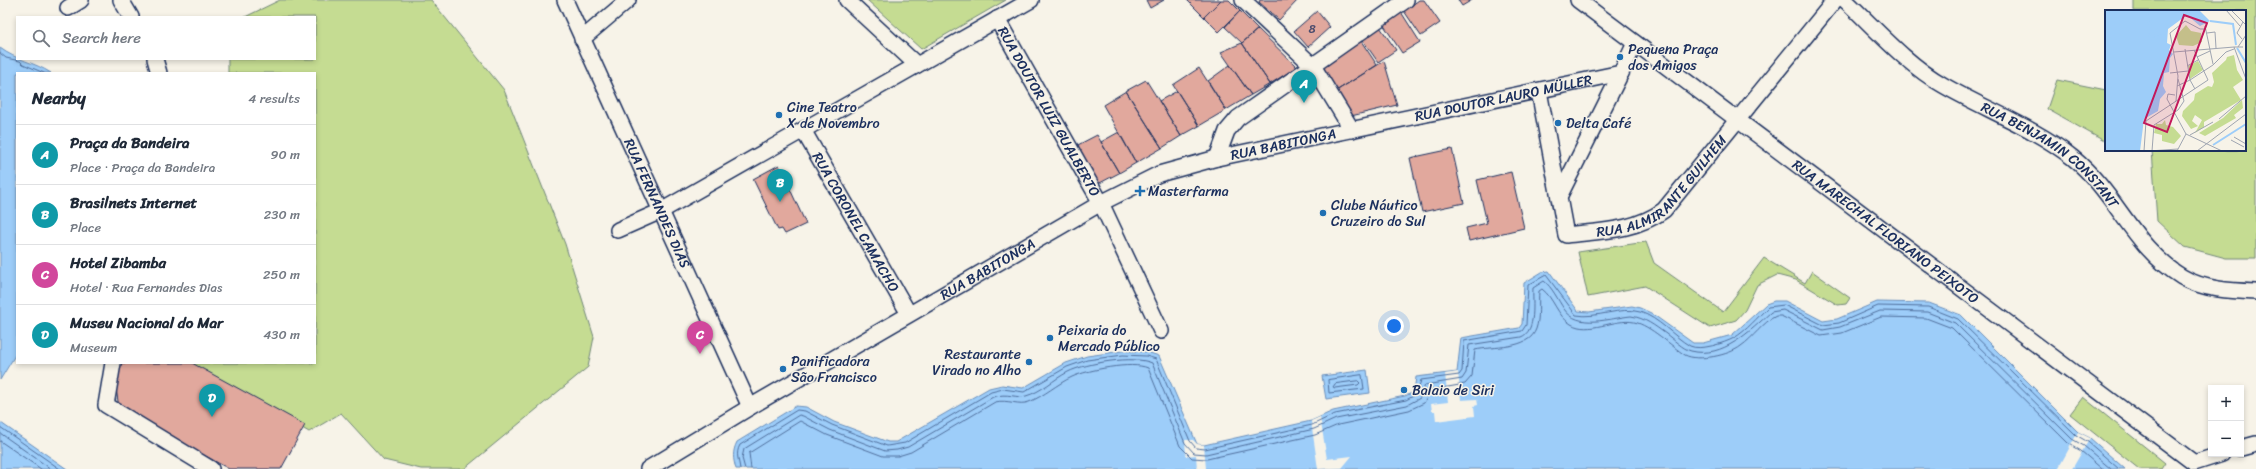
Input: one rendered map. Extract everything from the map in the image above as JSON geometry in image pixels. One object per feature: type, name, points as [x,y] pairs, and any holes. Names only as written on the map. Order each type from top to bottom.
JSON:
[{"type":"street","points":[[120,0],[130,16]]},
{"type":"street","name":"RUA FERNANDES DIAS","points":[[565,0],[750,407]]},
{"type":"street","points":[[582,39],[628,0]]},
{"type":"street","points":[[847,0],[917,65]]},
{"type":"street","points":[[618,230],[661,211],[1031,0]]},
{"type":"street","points":[[1243,0],[1313,66],[1352,130]]},
{"type":"street","points":[[1217,158],[1227,132],[1238,118],[1406,0]]},
{"type":"street","name":"RUA MARECHAL FLORIANO PEIXOTO","points":[[1578,0],[2194,463],[2213,457]]},
{"type":"street","name":"RUA ALMIRANTE GUILHEM","points":[[1539,91],[1566,235],[1635,226],[1650,220],[1664,210],[1835,0]]},
{"type":"street","name":"RUA BENJAMIN CONSTANT","points":[[1845,0],[1898,50],[1942,85],[2040,135],[2072,157],[2097,181],[2158,261],[2184,278],[2214,288],[2256,292]]},
{"type":"street","name":"RUA DOUTOR LUIZ GUALBERTO","points":[[997,19],[1101,203],[1162,331]]},
{"type":"street","points":[[1559,197],[1635,43]]},
{"type":"street","points":[[155,60],[159,72]]},
{"type":"street","name":"RUA DOUTOR LAURO MÜLLER","points":[[1352,130],[1621,73]]},
{"type":"street","name":"RUA CORONEL CAMACHO","points":[[803,130],[909,314]]},
{"type":"street","name":"RUA BABITONGA","points":[[648,469],[750,407],[1101,203],[1159,174],[1217,158],[1352,130]]},
{"type":"street","points":[[113,364],[106,405],[211,469]]},
{"type":"street","points":[[2244,447],[2256,444]]},
{"type":"green space","points":[[280,0],[431,0],[504,90],[565,244],[594,337],[588,367],[464,469],[421,469],[384,460],[341,413],[309,432],[193,364],[316,364],[316,72],[228,72],[228,60],[316,60],[316,16],[247,16]]},
{"type":"green space","points":[[867,0],[1006,0],[921,49]]},
{"type":"green space","points":[[2134,0],[2256,0],[2256,258],[2226,258],[2185,247],[2157,221],[2152,151],[2246,151],[2246,10],[2134,10]]},
{"type":"green space","points":[[2057,80],[2105,90],[2105,141],[2047,109]]},
{"type":"green space","points":[[1646,242],[1654,263],[1723,312],[1764,258],[1805,283],[1812,271],[1850,298],[1846,304],[1838,305],[1796,280],[1777,275],[1757,285],[1745,310],[1736,320],[1710,328],[1645,286],[1588,297],[1578,252]]},
{"type":"green space","points":[[2083,397],[2165,463],[2161,469],[2139,469],[2070,414]]},
{"type":"water","points":[[0,48],[16,57],[16,60],[24,60],[49,72],[16,72],[16,354],[0,380]]},
{"type":"water","points":[[1549,271],[1578,311],[1589,312],[1632,306],[1640,308],[1651,313],[1693,343],[1703,343],[1732,335],[1766,304],[1774,301],[1785,301],[1823,321],[1837,319],[1877,302],[1929,303],[1961,315],[2078,432],[2090,438],[2125,469],[736,469],[735,465],[734,452],[737,442],[796,406],[806,407],[834,422],[888,442],[896,442],[989,388],[1002,385],[1023,388],[1066,363],[1087,356],[1123,351],[1147,352],[1159,356],[1197,444],[1204,445],[1311,421],[1333,411],[1405,396],[1414,392],[1416,377],[1457,372],[1461,338],[1519,328],[1522,324],[1524,283],[1542,272]]},
{"type":"water","points":[[1367,370],[1370,393],[1326,399],[1322,376]]},
{"type":"water","points":[[0,422],[1,423],[67,469],[0,469]]},
{"type":"pier","points":[[1458,372],[1461,400],[1477,399],[1478,405],[1474,406],[1475,416],[1436,421],[1435,411],[1432,411],[1431,404],[1448,402],[1445,374]]},
{"type":"pier","points":[[1320,417],[1327,459],[1352,456],[1342,468],[1318,469],[1311,421]]},
{"type":"pier","points":[[2078,432],[2090,438],[2072,469],[2058,469]]},
{"type":"pier","points":[[1185,440],[1193,440],[1197,444],[1204,445],[1206,469],[1197,469],[1196,455],[1186,456]]},
{"type":"building","points":[[1146,0],[1164,0],[1150,8]]},
{"type":"building","points":[[1187,0],[1221,0],[1204,17]]},
{"type":"building","points":[[1221,0],[1229,0],[1240,11],[1219,32],[1204,17]]},
{"type":"building","points":[[1260,0],[1298,0],[1279,20],[1259,2]]},
{"type":"building","points":[[1419,0],[1424,0],[1440,23],[1421,36],[1404,11]]},
{"type":"building","points":[[1458,0],[1472,0],[1462,6]]},
{"type":"building","points":[[1240,11],[1258,29],[1242,43],[1225,27]]},
{"type":"building","points":[[1317,11],[1330,27],[1308,47],[1294,31]]},
{"type":"building","points":[[1401,12],[1420,42],[1402,53],[1383,24]]},
{"type":"building","points":[[1380,27],[1396,50],[1378,62],[1362,39]]},
{"type":"building","points":[[1258,29],[1297,67],[1270,84],[1242,43]]},
{"type":"building","points":[[1361,41],[1377,65],[1336,91],[1321,69]]},
{"type":"building","points":[[1242,43],[1270,84],[1251,95],[1221,52]]},
{"type":"building","points":[[1384,61],[1397,105],[1351,116],[1336,91]]},
{"type":"building","points":[[1230,65],[1251,95],[1226,110],[1208,81]]},
{"type":"building","points":[[1199,68],[1226,110],[1199,126],[1173,85]]},
{"type":"building","points":[[1146,80],[1181,136],[1162,148],[1126,91]]},
{"type":"building","points":[[1126,91],[1162,148],[1136,163],[1103,105]]},
{"type":"building","points":[[1177,91],[1199,126],[1181,136],[1159,101]]},
{"type":"building","points":[[1119,132],[1136,163],[1119,173],[1101,142]]},
{"type":"building","points":[[1097,135],[1119,173],[1096,185],[1074,147]]},
{"type":"building","points":[[1452,149],[1464,203],[1422,212],[1410,158]]},
{"type":"building","points":[[779,165],[806,224],[785,234],[782,229],[778,230],[753,179]]},
{"type":"building","points":[[1511,172],[1524,228],[1469,241],[1466,228],[1487,223],[1477,180]]},
{"type":"building","points":[[120,364],[194,364],[305,425],[281,469],[229,469],[119,408],[116,388]]},
{"type":"place","name":"Pequena Praça dos Amigos","points":[[1620,57]]},
{"type":"place","name":"Praça da Bandeira","points":[[1304,103]]},
{"type":"place","name":"Cine Teatro X de Novembro","points":[[779,115]]},
{"type":"place","name":"Delta Café","points":[[1558,123]]},
{"type":"place","name":"Masterfarma","points":[[1140,191]]},
{"type":"place","name":"Brasilnets Internet","points":[[780,202]]},
{"type":"place","name":"Clube Náutico Cruzeiro do Sul","points":[[1323,213]]},
{"type":"place","name":"Peixaria do Mercado Público","points":[[1050,338]]},
{"type":"place","name":"Hotel Zibamba","points":[[700,354]]},
{"type":"place","name":"Restaurante Virado no Alho","points":[[1029,362]]},
{"type":"place","name":"Panificadora São Francisco","points":[[783,369]]},
{"type":"place","name":"Balaio de Siri","points":[[1404,390]]},
{"type":"place","name":"Museu Nacional do Mar","points":[[212,417]]}]
